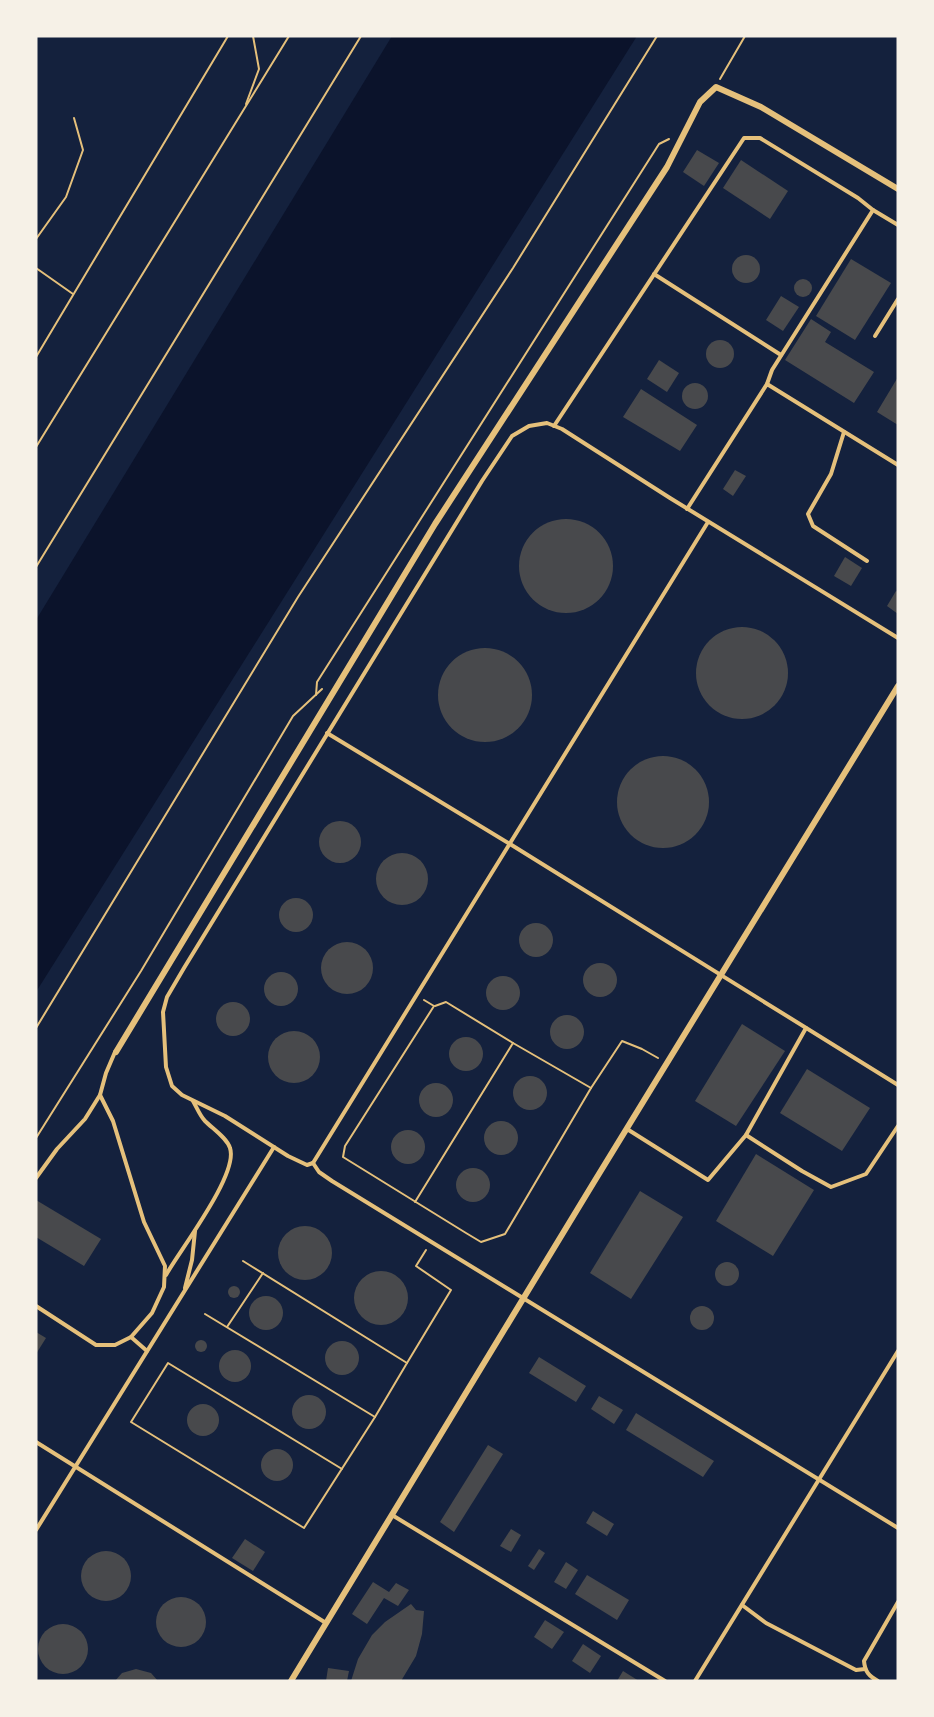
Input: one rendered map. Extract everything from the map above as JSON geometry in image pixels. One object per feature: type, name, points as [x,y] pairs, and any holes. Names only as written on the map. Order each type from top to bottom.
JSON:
[{"type":"street","points":[[116,1052],[435,524],[667,167],[699,102],[716,87],[761,107],[898,189]]},
{"type":"street","points":[[291,1681],[898,687]]},
{"type":"lane","points":[[554,426],[744,138],[760,138],[898,225]]},
{"type":"lane","points":[[687,509],[873,210]]},
{"type":"lane","points":[[654,274],[781,355]]},
{"type":"lane","points":[[875,336],[898,299]]},
{"type":"lane","points":[[766,384],[898,465]]},
{"type":"lane","points":[[708,522],[313,1163],[307,1165],[274,1147],[225,1116],[192,1101],[172,1086],[168,1077],[163,1012],[167,997],[327,733],[512,436],[529,426],[547,423],[554,426],[898,639]]},
{"type":"lane","points":[[844,432],[831,474],[808,514],[813,526],[867,561]]},
{"type":"lane","points":[[327,733],[898,1085]]},
{"type":"lane","points":[[626,1129],[708,1180],[746,1135],[806,1027]]},
{"type":"lane","points":[[36,1178],[57,1149],[85,1119],[100,1095],[106,1073],[116,1052]]},
{"type":"lane","points":[[36,1306],[96,1345],[115,1345],[131,1337],[152,1313],[164,1287],[165,1266],[144,1222],[113,1121],[100,1095]]},
{"type":"lane","points":[[165,1277],[210,1208],[226,1178],[232,1158],[230,1146],[203,1119],[192,1101]]},
{"type":"lane","points":[[746,1135],[831,1187],[866,1174],[898,1126]]},
{"type":"lane","points":[[36,1530],[274,1147]]},
{"type":"lane","points":[[313,1163],[319,1172],[898,1528]]},
{"type":"lane","points":[[184,1292],[192,1260],[196,1228]]},
{"type":"lane","points":[[131,1337],[147,1351]]},
{"type":"lane","points":[[695,1681],[898,1351]]},
{"type":"lane","points":[[36,1442],[326,1623]]},
{"type":"lane","points":[[392,1515],[665,1681]]},
{"type":"lane","points":[[878,1681],[869,1676],[864,1661],[898,1602]]},
{"type":"lane","points":[[742,1605],[766,1623],[856,1670],[865,1669]]},
{"type":"path","points":[[36,357],[228,36]]},
{"type":"path","points":[[244,110],[259,69],[253,36]]},
{"type":"path","points":[[36,447],[289,36]]},
{"type":"path","points":[[36,567],[361,36]]},
{"type":"path","points":[[36,1028],[298,597],[513,268],[657,36]]},
{"type":"path","points":[[716,87],[745,36]]},
{"type":"path","points":[[36,239],[66,197],[83,150],[74,118]]},
{"type":"path","points":[[316,695],[317,682],[659,144],[682,133]]},
{"type":"path","points":[[36,268],[73,294]]},
{"type":"path","points":[[36,1138],[141,971],[293,716],[324,687]]},
{"type":"path","points":[[416,996],[434,1006]]},
{"type":"path","points":[[591,1088],[446,1002],[434,1006],[345,1146],[344,1157],[481,1242],[505,1234],[621,1041],[642,1049],[667,1064]]},
{"type":"path","points":[[415,1202],[513,1043]]},
{"type":"path","points":[[342,1469],[168,1363],[131,1422],[304,1528],[342,1469],[375,1417],[451,1290],[416,1266],[431,1241]]},
{"type":"path","points":[[243,1261],[407,1363]]},
{"type":"path","points":[[226,1327],[263,1273]]},
{"type":"path","points":[[205,1314],[375,1417]]},
{"type":"water","points":[[392,36],[637,36],[36,992],[36,620]]},
{"type":"building","points":[[697,150],[719,163],[704,186],[683,172]]},
{"type":"building","points":[[741,160],[788,191],[770,219],[723,188]]},
{"type":"building","points":[[746,255],[756,259],[760,269],[756,279],[746,283],[736,279],[732,269],[736,259]]},
{"type":"building","points":[[851,259],[891,283],[855,340],[816,316]]},
{"type":"building","points":[[803,279],[809,282],[812,288],[809,294],[803,297],[797,294],[794,288],[797,282]]},
{"type":"building","points":[[781,296],[799,307],[783,331],[766,320]]},
{"type":"building","points":[[811,319],[831,332],[825,342],[874,372],[854,403],[785,360]]},
{"type":"building","points":[[720,340],[730,344],[734,354],[730,364],[720,368],[710,364],[706,354],[710,344]]},
{"type":"building","points":[[659,360],[679,373],[667,392],[647,379]]},
{"type":"building","points":[[898,377],[898,425],[877,412]]},
{"type":"building","points":[[695,383],[704,387],[708,396],[704,405],[695,409],[686,405],[682,396],[686,387]]},
{"type":"building","points":[[641,389],[697,425],[680,451],[623,417]]},
{"type":"building","points":[[735,470],[746,476],[733,496],[723,489]]},
{"type":"building","points":[[566,519],[584,522],[599,533],[610,548],[613,566],[610,584],[599,599],[584,610],[566,613],[548,610],[533,599],[522,584],[519,566],[522,548],[533,533],[548,522]]},
{"type":"building","points":[[845,557],[862,568],[851,586],[834,576]]},
{"type":"building","points":[[896,591],[898,592],[898,614],[887,606]]},
{"type":"building","points":[[742,627],[768,635],[780,647],[788,673],[780,699],[768,711],[742,719],[716,711],[704,699],[696,673],[704,647],[716,635]]},
{"type":"building","points":[[485,648],[503,652],[518,662],[528,677],[532,695],[528,713],[518,728],[503,738],[485,742],[467,738],[452,728],[442,713],[438,695],[442,677],[452,662],[467,652]]},
{"type":"building","points":[[663,756],[681,759],[696,769],[706,784],[709,802],[706,820],[696,835],[681,845],[663,848],[645,845],[630,835],[620,820],[617,802],[620,784],[630,769],[645,759]]},
{"type":"building","points":[[340,821],[355,827],[361,842],[355,857],[340,863],[325,857],[319,842],[325,827]]},
{"type":"building","points":[[402,853],[412,855],[420,861],[426,869],[428,879],[426,889],[420,897],[412,903],[402,905],[392,903],[384,897],[378,889],[376,879],[378,869],[384,861],[392,855]]},
{"type":"building","points":[[296,898],[308,903],[313,915],[308,927],[296,932],[284,927],[279,915],[284,903]]},
{"type":"building","points":[[536,923],[548,928],[553,940],[548,952],[536,957],[524,952],[519,940],[524,928]]},
{"type":"building","points":[[347,942],[357,944],[365,950],[371,958],[373,968],[371,978],[365,986],[357,992],[347,994],[337,992],[329,986],[323,978],[321,968],[323,958],[329,950],[337,944]]},
{"type":"building","points":[[600,963],[612,968],[617,980],[612,992],[600,997],[588,992],[583,980],[588,968]]},
{"type":"building","points":[[281,972],[293,977],[298,989],[293,1001],[281,1006],[269,1001],[264,989],[269,977]]},
{"type":"building","points":[[503,976],[515,981],[520,993],[515,1005],[503,1010],[491,1005],[486,993],[491,981]]},
{"type":"building","points":[[233,1002],[245,1007],[250,1019],[245,1031],[233,1036],[221,1031],[216,1019],[221,1007]]},
{"type":"building","points":[[567,1015],[579,1020],[584,1032],[579,1044],[567,1049],[555,1044],[550,1032],[555,1020]]},
{"type":"building","points":[[742,1024],[785,1051],[736,1126],[695,1101]]},
{"type":"building","points":[[294,1031],[308,1035],[316,1043],[320,1057],[316,1071],[308,1079],[294,1083],[280,1079],[272,1071],[268,1057],[272,1043],[280,1035]]},
{"type":"building","points":[[466,1037],[478,1042],[483,1054],[478,1066],[466,1071],[454,1066],[449,1054],[454,1042]]},
{"type":"building","points":[[807,1069],[870,1108],[842,1151],[780,1113]]},
{"type":"building","points":[[530,1076],[542,1081],[547,1093],[542,1105],[530,1110],[518,1105],[513,1093],[518,1081]]},
{"type":"building","points":[[436,1083],[448,1088],[453,1100],[448,1112],[436,1117],[424,1112],[419,1100],[424,1088]]},
{"type":"building","points":[[501,1121],[513,1126],[518,1138],[513,1150],[501,1155],[489,1150],[484,1138],[489,1126]]},
{"type":"building","points":[[408,1130],[420,1135],[425,1147],[420,1159],[408,1164],[396,1159],[391,1147],[396,1135]]},
{"type":"building","points":[[756,1154],[814,1190],[773,1256],[716,1221]]},
{"type":"building","points":[[473,1168],[485,1173],[490,1185],[485,1197],[473,1202],[461,1197],[456,1185],[461,1173]]},
{"type":"building","points":[[640,1191],[683,1217],[631,1299],[590,1273]]},
{"type":"building","points":[[36,1200],[101,1239],[84,1266],[36,1237]]},
{"type":"building","points":[[305,1226],[315,1228],[324,1234],[330,1243],[332,1253],[330,1263],[324,1272],[315,1278],[305,1280],[295,1278],[286,1272],[280,1263],[278,1253],[280,1243],[286,1234],[295,1228]]},
{"type":"building","points":[[727,1262],[732,1263],[738,1269],[738,1279],[732,1285],[727,1286],[722,1285],[716,1279],[715,1274],[716,1269],[722,1263]]},
{"type":"building","points":[[381,1271],[391,1273],[400,1279],[406,1288],[408,1298],[406,1308],[400,1317],[391,1323],[381,1325],[371,1323],[362,1317],[356,1308],[354,1298],[356,1288],[362,1279],[371,1273]]},
{"type":"building","points":[[236,1286],[240,1292],[236,1298],[232,1298],[228,1290]]},
{"type":"building","points":[[266,1296],[278,1301],[283,1313],[278,1325],[266,1330],[254,1325],[249,1313],[254,1301]]},
{"type":"building","points":[[702,1306],[711,1309],[714,1318],[711,1327],[702,1330],[693,1327],[690,1318],[693,1309]]},
{"type":"building","points":[[36,1332],[46,1338],[36,1354]]},
{"type":"building","points":[[203,1340],[206,1341],[206,1351],[199,1352],[196,1351],[195,1344],[196,1341]]},
{"type":"building","points":[[342,1341],[354,1346],[359,1358],[354,1370],[342,1375],[330,1370],[325,1358],[330,1346]]},
{"type":"building","points":[[235,1350],[247,1354],[251,1366],[247,1378],[235,1382],[223,1378],[219,1366],[223,1354]]},
{"type":"building","points":[[539,1357],[586,1386],[576,1402],[529,1373]]},
{"type":"building","points":[[309,1395],[321,1400],[326,1412],[321,1424],[309,1429],[297,1424],[292,1412],[297,1400]]},
{"type":"building","points":[[599,1396],[623,1410],[614,1424],[591,1409]]},
{"type":"building","points":[[203,1404],[215,1408],[219,1420],[215,1432],[203,1436],[191,1432],[187,1420],[191,1408]]},
{"type":"building","points":[[636,1413],[714,1461],[703,1477],[626,1430]]},
{"type":"building","points":[[488,1445],[503,1454],[454,1532],[440,1522]]},
{"type":"building","points":[[277,1449],[289,1453],[293,1465],[289,1477],[277,1481],[265,1477],[261,1465],[265,1453]]},
{"type":"building","points":[[593,1511],[614,1524],[607,1536],[586,1523]]},
{"type":"building","points":[[511,1529],[521,1535],[511,1552],[500,1546]]},
{"type":"building","points":[[245,1539],[265,1552],[253,1571],[232,1558]]},
{"type":"building","points":[[539,1549],[545,1553],[534,1570],[528,1566]]},
{"type":"building","points":[[101,1551],[111,1551],[124,1558],[131,1571],[131,1581],[124,1594],[111,1601],[101,1601],[92,1597],[85,1590],[81,1581],[81,1571],[85,1562],[92,1555]]},
{"type":"building","points":[[566,1562],[578,1570],[566,1589],[554,1582]]},
{"type":"building","points":[[587,1575],[629,1600],[617,1620],[575,1594]]},
{"type":"building","points":[[373,1582],[389,1592],[396,1583],[409,1590],[398,1606],[384,1598],[367,1624],[352,1614]]},
{"type":"building","points":[[176,1597],[186,1597],[199,1604],[206,1617],[206,1627],[199,1640],[186,1647],[176,1647],[167,1643],[160,1636],[156,1627],[156,1617],[160,1608],[167,1601]]},
{"type":"building","points":[[411,1604],[416,1610],[424,1611],[422,1634],[416,1656],[401,1681],[351,1681],[358,1659],[372,1635],[385,1622]]},
{"type":"building","points":[[545,1620],[564,1632],[552,1649],[534,1637]]},
{"type":"building","points":[[63,1624],[81,1631],[88,1649],[81,1667],[63,1674],[45,1667],[38,1649],[45,1631]]},
{"type":"building","points":[[583,1644],[601,1656],[590,1673],[572,1661]]},
{"type":"building","points":[[328,1668],[349,1671],[347,1681],[326,1681]]},
{"type":"building","points":[[136,1669],[151,1673],[158,1681],[115,1681],[122,1673]]},
{"type":"building","points":[[623,1671],[639,1681],[617,1681]]}]
